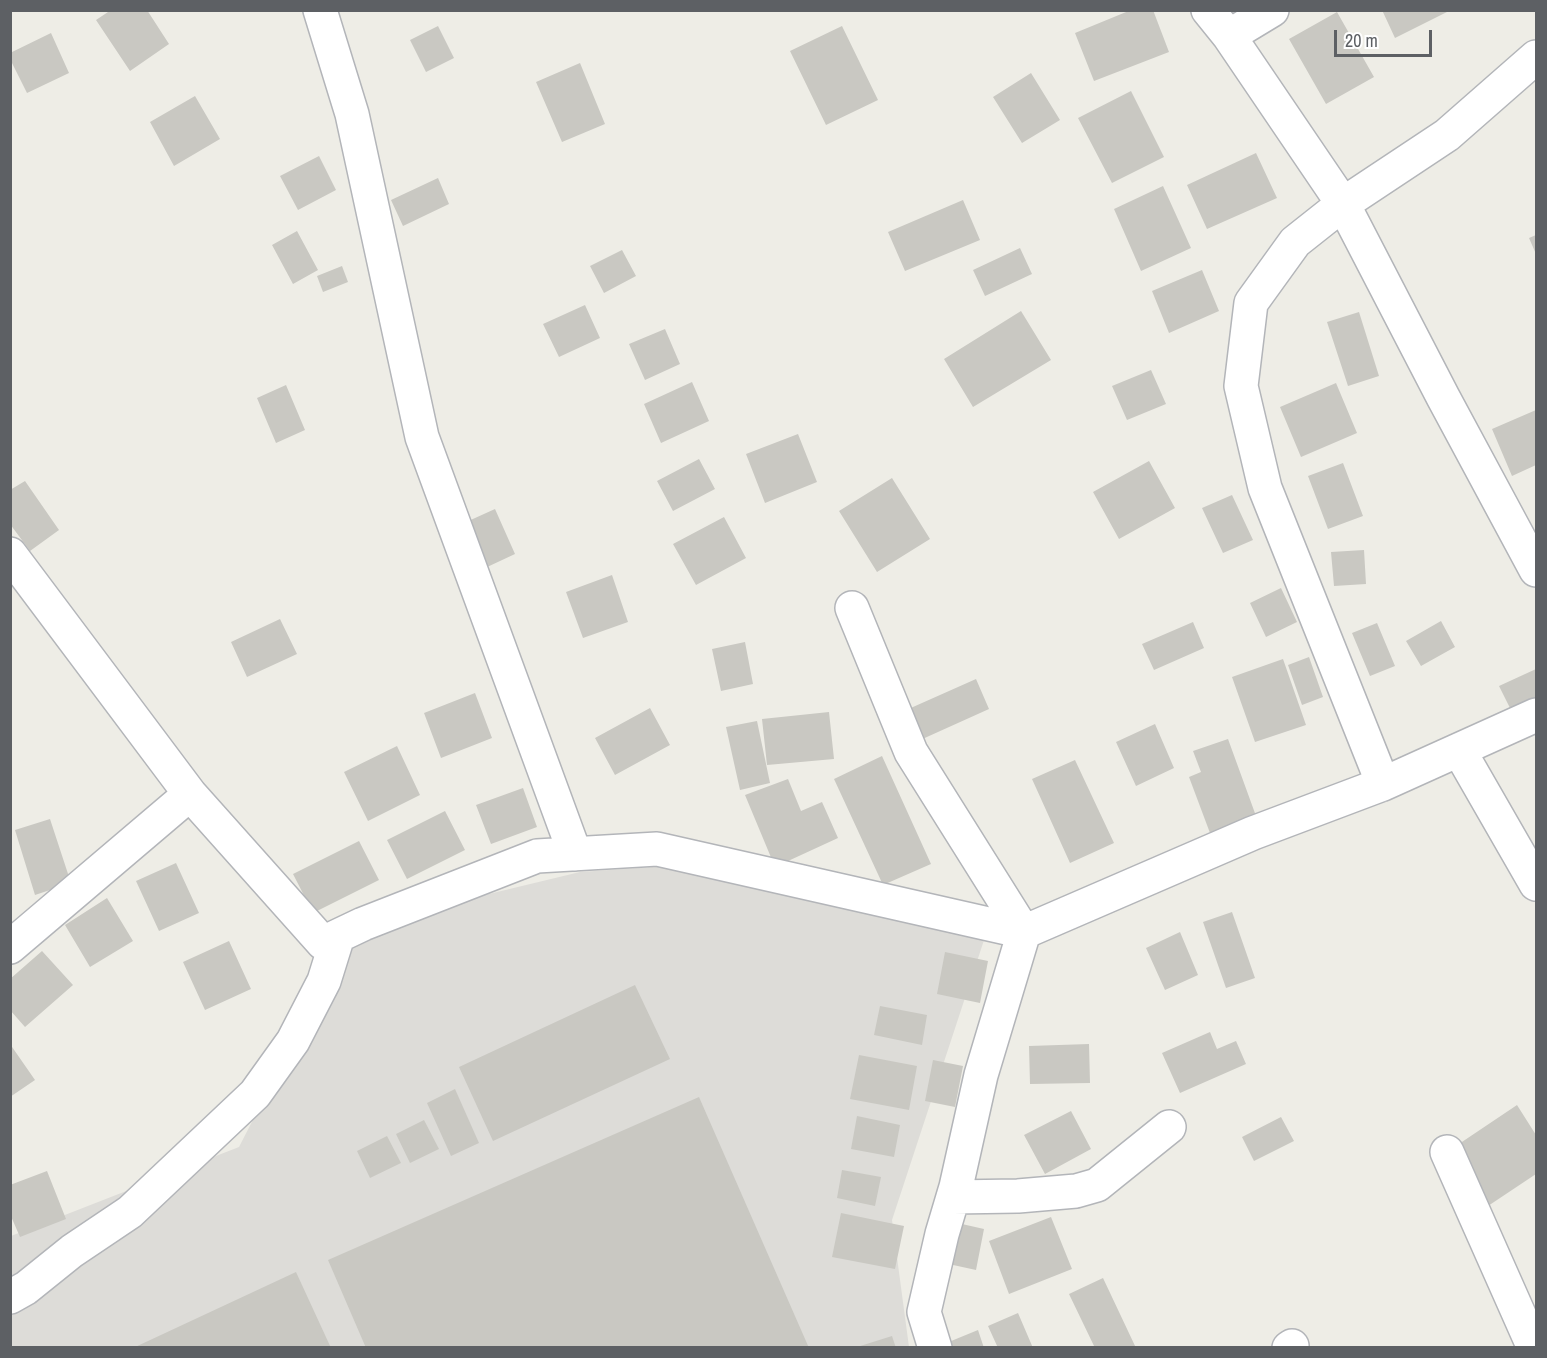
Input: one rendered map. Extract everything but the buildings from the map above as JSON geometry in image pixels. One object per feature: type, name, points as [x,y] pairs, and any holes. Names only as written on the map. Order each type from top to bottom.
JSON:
[{"type":"street","points":[[320,10],[352,114],[422,437],[574,854]]},
{"type":"street","points":[[1208,10],[1229,36],[1343,204],[1536,570]]},
{"type":"street","points":[[1229,36],[1272,10]]},
{"type":"street","points":[[1383,784],[1266,488],[1241,386],[1251,303],[1295,242],[1343,204],[1447,135],[1536,57]]},
{"type":"street","points":[[10,554],[190,794],[323,943],[363,924],[537,856],[657,849],[1024,933],[1253,833],[1383,784],[1536,715]]},
{"type":"street","points":[[852,608],[911,752],[1024,933],[981,1075],[924,1312],[935,1347]]},
{"type":"street","points":[[1459,750],[1536,884]]},
{"type":"street","points":[[10,947],[190,794]]},
{"type":"street","points":[[10,1297],[26,1288],[72,1251],[130,1212],[255,1094],[293,1041],[324,981],[338,936]]},
{"type":"street","points":[[953,1197],[1018,1196],[1076,1191],[1096,1185],[1145,1148],[1169,1126]]},
{"type":"street","points":[[1447,1152],[1534,1347]]},
{"type":"shaded area","points":[[682,865],[986,934],[892,1220],[909,1347],[11,1348],[11,1236],[239,1147],[352,927],[580,872]]}]
